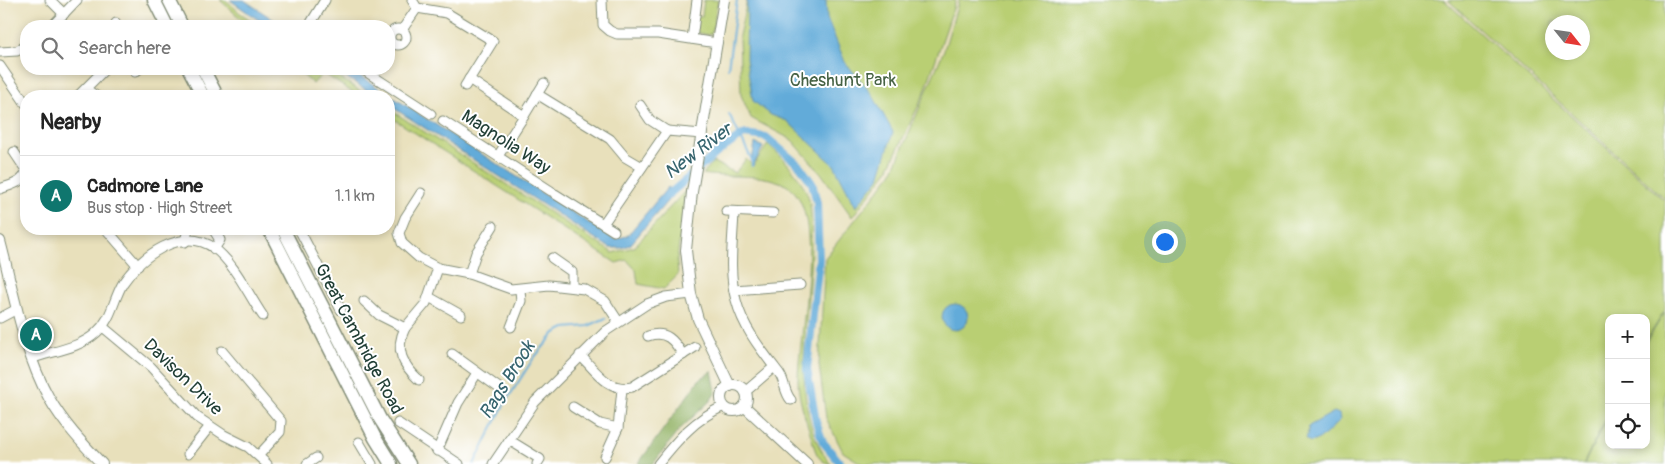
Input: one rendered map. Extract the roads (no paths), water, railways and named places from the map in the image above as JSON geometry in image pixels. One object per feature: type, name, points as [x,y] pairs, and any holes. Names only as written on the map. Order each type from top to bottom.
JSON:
[{"type":"highway","points":[[154,0],[164,20]]},
{"type":"highway","points":[[169,0],[179,20]]},
{"type":"highway","points":[[192,75],[200,90]]},
{"type":"highway","points":[[206,75],[214,90]]},
{"type":"highway","name":"Great Cambridge Road","points":[[272,235],[375,438],[391,464]]},
{"type":"highway","name":"Great Cambridge Road","points":[[286,235],[380,419],[408,464]]},
{"type":"main road","points":[[724,0],[693,184],[686,250],[691,294],[708,344],[730,386]]},
{"type":"main road","points":[[0,241],[17,308],[33,358],[49,398],[80,441],[102,464]]},
{"type":"main road","points":[[730,386],[739,386],[745,392],[747,399],[744,406],[733,410],[724,406],[722,394],[730,386]]},
{"type":"main road","points":[[744,406],[807,464]]},
{"type":"street","points":[[50,0],[64,14]]},
{"type":"street","points":[[58,20],[77,0]]},
{"type":"street","points":[[313,20],[325,0]]},
{"type":"street","points":[[602,0],[603,25],[613,33],[658,34],[717,43]]},
{"type":"street","points":[[692,39],[697,0]]},
{"type":"street","points":[[395,31],[402,30],[415,4],[447,13],[493,41],[467,83],[524,116]]},
{"type":"street","points":[[0,52],[20,49]]},
{"type":"street","points":[[0,66],[20,96]]},
{"type":"street","points":[[86,89],[99,75]]},
{"type":"street","points":[[380,75],[431,114]]},
{"type":"street","points":[[498,156],[544,82]]},
{"type":"street","points":[[537,94],[610,139],[625,157],[642,167]]},
{"type":"street","points":[[640,105],[650,120],[667,131],[702,134]]},
{"type":"street","name":"Magnolia Way","points":[[443,121],[614,231]]},
{"type":"street","points":[[603,224],[667,131]]},
{"type":"street","points":[[14,152],[20,162]]},
{"type":"street","points":[[0,189],[20,181]]},
{"type":"street","points":[[422,193],[396,229],[407,249],[419,258],[438,268],[469,274],[500,286],[520,290],[549,285],[572,286],[592,292],[602,298],[618,321]]},
{"type":"street","points":[[773,213],[730,211],[734,290],[736,301],[752,336],[780,375],[785,392],[792,400]]},
{"type":"street","points":[[469,274],[476,253],[493,226]]},
{"type":"street","points":[[111,235],[138,266]]},
{"type":"street","points":[[185,242],[187,235]]},
{"type":"street","points":[[214,248],[220,240],[217,235]]},
{"type":"street","points":[[302,235],[341,310]]},
{"type":"street","points":[[33,358],[84,341],[102,327],[123,285],[138,266],[161,248],[185,242],[200,243],[214,248],[234,271],[263,316]]},
{"type":"street","points":[[552,258],[572,272],[572,286]]},
{"type":"street","points":[[419,380],[409,370],[400,353],[399,343],[405,328],[423,308],[429,297],[438,268]]},
{"type":"street","points":[[734,290],[800,285]]},
{"type":"street","points":[[511,327],[521,301],[520,290]]},
{"type":"street","points":[[493,464],[535,402],[580,355],[618,321],[647,304],[666,297],[691,294]]},
{"type":"street","points":[[429,297],[461,315]]},
{"type":"street","points":[[364,301],[379,315],[405,328]]},
{"type":"street","points":[[0,318],[17,308]]},
{"type":"street","name":"Davison Drive","points":[[102,327],[139,356],[186,406],[210,426],[248,447],[267,464]]},
{"type":"street","points":[[648,336],[666,335],[674,341],[683,355]]},
{"type":"street","points":[[580,355],[606,382],[622,390],[632,387],[695,347]]},
{"type":"street","points":[[222,351],[281,421],[280,432],[258,455]]},
{"type":"street","points":[[452,354],[499,388]]},
{"type":"street","points":[[745,392],[774,367]]},
{"type":"street","points":[[437,451],[458,403],[477,373]]},
{"type":"street","points":[[605,457],[618,428],[622,390]]},
{"type":"street","points":[[658,464],[679,437],[709,413],[724,406]]},
{"type":"street","points":[[573,407],[600,424],[618,428]]},
{"type":"street","points":[[398,423],[459,464]]},
{"type":"street","points":[[188,454],[210,426]]},
{"type":"street","points":[[509,440],[540,458],[537,464]]},
{"type":"street","points":[[359,442],[372,464]]},
{"type":"street","points":[[307,464],[316,458]]},
{"type":"water","points":[[230,0],[244,0],[274,20],[258,20]]},
{"type":"water","points":[[747,0],[826,0],[827,18],[845,62],[872,94],[893,132],[879,178],[856,207],[834,165],[787,121],[771,115],[753,101],[746,59]]},
{"type":"water","points":[[343,75],[358,75],[382,90],[366,90]]},
{"type":"water","points":[[395,99],[614,239],[627,236],[668,187],[675,192],[630,245],[621,248],[610,248],[395,109]]},
{"type":"water","points":[[755,143],[763,147],[753,166],[751,166]]},
{"type":"water","points":[[955,304],[964,308],[968,317],[964,326],[955,330],[946,326],[942,317],[946,308]]},
{"type":"water","points":[[1334,412],[1339,414],[1340,420],[1333,427],[1315,441],[1306,440],[1309,426]]},
{"type":"waterway","name":"Rags Brook","points":[[728,68],[737,0]]},
{"type":"waterway","name":"Rags Brook","points":[[729,114],[752,160],[752,166]]},
{"type":"waterway","name":"New River","points":[[667,196],[718,152],[744,134],[766,137],[800,166],[812,183],[817,203],[819,259],[807,369],[816,422],[823,442],[841,464]]},
{"type":"waterway","name":"Rags Brook","points":[[474,464],[505,403],[533,359],[555,333],[565,328],[588,326],[606,318]]},
{"type":"place","name":"Cadmore Lane","points":[[36,335]]},
{"type":"park label","name":"Cheshunt Park","points":[[843,80]]}]
